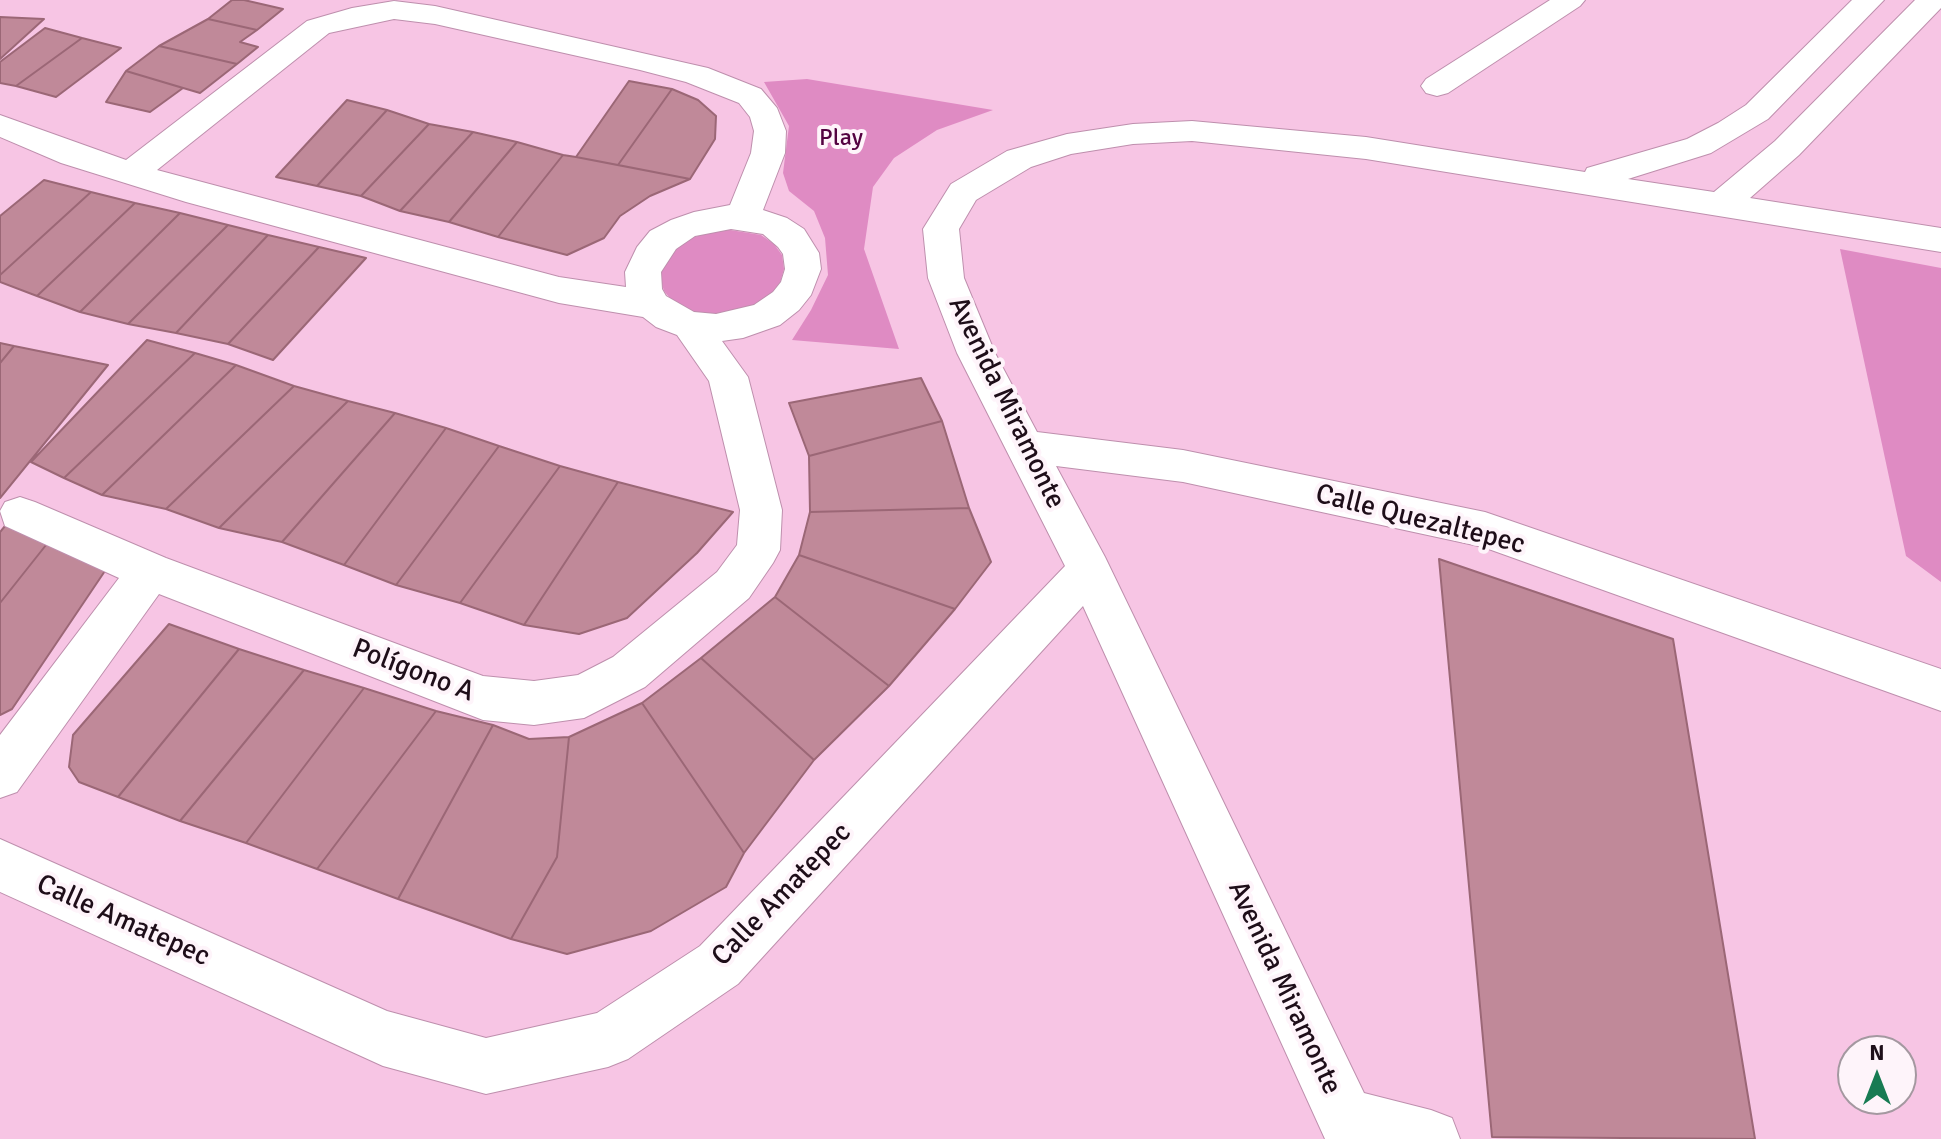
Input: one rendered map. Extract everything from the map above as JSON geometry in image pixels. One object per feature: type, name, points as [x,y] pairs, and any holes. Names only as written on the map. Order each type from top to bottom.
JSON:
[{"type":"street","points":[[1437,86],[1570,0]]},
{"type":"street","points":[[1582,180],[1677,153],[1730,130],[1757,112],[1869,0]]},
{"type":"street","points":[[1723,203],[1787,148],[1932,0]]},
{"type":"street","points":[[131,173],[318,27],[394,10],[450,18],[627,58],[697,75],[750,96],[766,115],[770,131],[768,153],[742,218]]},
{"type":"street","points":[[0,125],[73,155],[131,173],[559,290],[653,305]]},
{"type":"street","name":"Avenida Miramonte","points":[[1352,1128],[1089,570],[976,353],[946,278],[941,229],[963,192],[1019,159],[1067,144],[1133,134],[1192,131],[1366,148],[1582,180],[1941,240]]},
{"type":"street","points":[[559,290],[619,273],[663,240],[683,228],[706,220],[742,218],[775,226],[791,238],[801,253],[803,269],[798,286],[728,377]]},
{"type":"street","points":[[663,240],[650,256],[643,272],[644,290],[653,305],[669,317],[690,325],[716,328],[743,324],[767,315],[786,301]]},
{"type":"street","name":"Polígono A","points":[[20,514],[150,571],[483,698],[534,703],[584,696],[629,672],[722,595],[758,550],[761,510],[728,377],[690,325]]},
{"type":"street","name":"Calle Quezaltepec","points":[[1023,446],[1183,466],[1485,530],[1941,690]]},
{"type":"street","name":"Calle Amatepec","points":[[0,865],[398,1042],[486,1066],[608,1039],[719,965],[1089,570]]},
{"type":"street","points":[[0,775],[150,571]]},
{"type":"street","points":[[1352,1128],[1431,1139]]},
{"type":"green space","name":"Play","points":[[807,79],[993,110],[937,130],[894,158],[873,187],[864,249],[899,349],[792,340],[828,275],[825,238],[814,211],[789,191],[783,173],[789,126],[764,82]]},
{"type":"green space","points":[[724,229],[761,235],[774,244],[782,255],[784,269],[780,283],[769,296],[752,307],[732,313],[710,315],[690,311],[674,303],[664,291],[660,277],[664,263],[673,250],[687,239]]},
{"type":"green space","points":[[1840,249],[1941,268],[1941,582],[1906,556]]},
{"type":"building","points":[[232,0],[283,9],[257,30],[208,19]]},
{"type":"building","points":[[0,17],[44,19],[0,59]]},
{"type":"building","points":[[208,19],[257,30],[240,42],[258,47],[237,64],[159,46]]},
{"type":"building","points":[[45,28],[82,38],[16,86],[0,83],[0,62]]},
{"type":"building","points":[[82,38],[121,48],[56,97],[16,86]]},
{"type":"building","points":[[159,46],[237,64],[200,93],[126,71]]},
{"type":"building","points":[[126,71],[183,88],[150,112],[106,102]]},
{"type":"building","points":[[629,81],[672,89],[618,165],[576,157]]},
{"type":"building","points":[[672,89],[698,100],[716,116],[715,139],[690,179],[618,165]]},
{"type":"building","points":[[347,100],[387,110],[317,186],[276,177]]},
{"type":"building","points":[[387,110],[429,124],[361,196],[317,186]]},
{"type":"building","points":[[429,124],[473,132],[400,211],[361,196]]},
{"type":"building","points":[[473,132],[517,142],[449,222],[400,211]]},
{"type":"building","points":[[517,142],[563,155],[498,237],[449,222]]},
{"type":"building","points":[[563,155],[690,179],[650,196],[620,216],[604,238],[567,255],[498,237]]},
{"type":"building","points":[[44,180],[91,192],[0,275],[0,216]]},
{"type":"building","points":[[91,192],[135,203],[37,296],[0,282],[0,275]]},
{"type":"building","points":[[135,203],[180,213],[80,312],[37,296]]},
{"type":"building","points":[[180,213],[228,225],[128,324],[80,312]]},
{"type":"building","points":[[228,225],[268,235],[176,333],[128,324]]},
{"type":"building","points":[[268,235],[319,247],[228,344],[176,333]]},
{"type":"building","points":[[319,247],[366,258],[273,360],[228,344]]},
{"type":"building","points":[[147,340],[195,353],[64,478],[31,462]]},
{"type":"building","points":[[0,343],[14,346],[0,363]]},
{"type":"building","points":[[14,346],[108,365],[0,498],[0,363]]},
{"type":"building","points":[[195,353],[236,365],[102,495],[64,478]]},
{"type":"building","points":[[236,365],[294,386],[166,509],[102,495]]},
{"type":"building","points":[[921,378],[942,421],[809,456],[789,403]]},
{"type":"building","points":[[294,386],[348,401],[219,528],[166,509]]},
{"type":"building","points":[[348,401],[395,413],[282,542],[219,528]]},
{"type":"building","points":[[395,413],[446,428],[344,565],[282,542]]},
{"type":"building","points":[[942,421],[969,508],[810,512],[809,456]]},
{"type":"building","points":[[446,428],[499,446],[396,585],[344,565]]},
{"type":"building","points":[[499,446],[560,466],[460,603],[396,585]]},
{"type":"building","points":[[560,466],[618,482],[524,625],[460,603]]},
{"type":"building","points":[[618,482],[733,512],[697,553],[627,618],[579,634],[524,625]]},
{"type":"building","points":[[969,508],[991,562],[955,609],[799,555],[810,512]]},
{"type":"building","points":[[5,526],[50,540],[0,603],[0,532]]},
{"type":"building","points":[[50,540],[113,559],[12,709],[0,715],[0,603]]},
{"type":"building","points":[[799,555],[955,609],[889,686],[775,597]]},
{"type":"building","points":[[1439,559],[1673,639],[1755,1139],[1492,1137]]},
{"type":"building","points":[[775,597],[889,686],[814,760],[701,658]]},
{"type":"building","points":[[169,624],[239,649],[118,797],[79,782],[69,767],[73,735]]},
{"type":"building","points":[[239,649],[304,670],[180,821],[118,797]]},
{"type":"building","points":[[701,658],[814,760],[744,853],[642,703]]},
{"type":"building","points":[[304,670],[364,688],[246,843],[180,821]]},
{"type":"building","points":[[364,688],[436,711],[317,869],[246,843]]},
{"type":"building","points":[[642,703],[744,853],[726,887],[651,931],[567,954],[511,939],[557,857],[569,737]]},
{"type":"building","points":[[436,711],[493,725],[398,899],[317,869]]},
{"type":"building","points":[[493,725],[529,739],[569,737],[557,857],[511,939],[398,899]]}]
